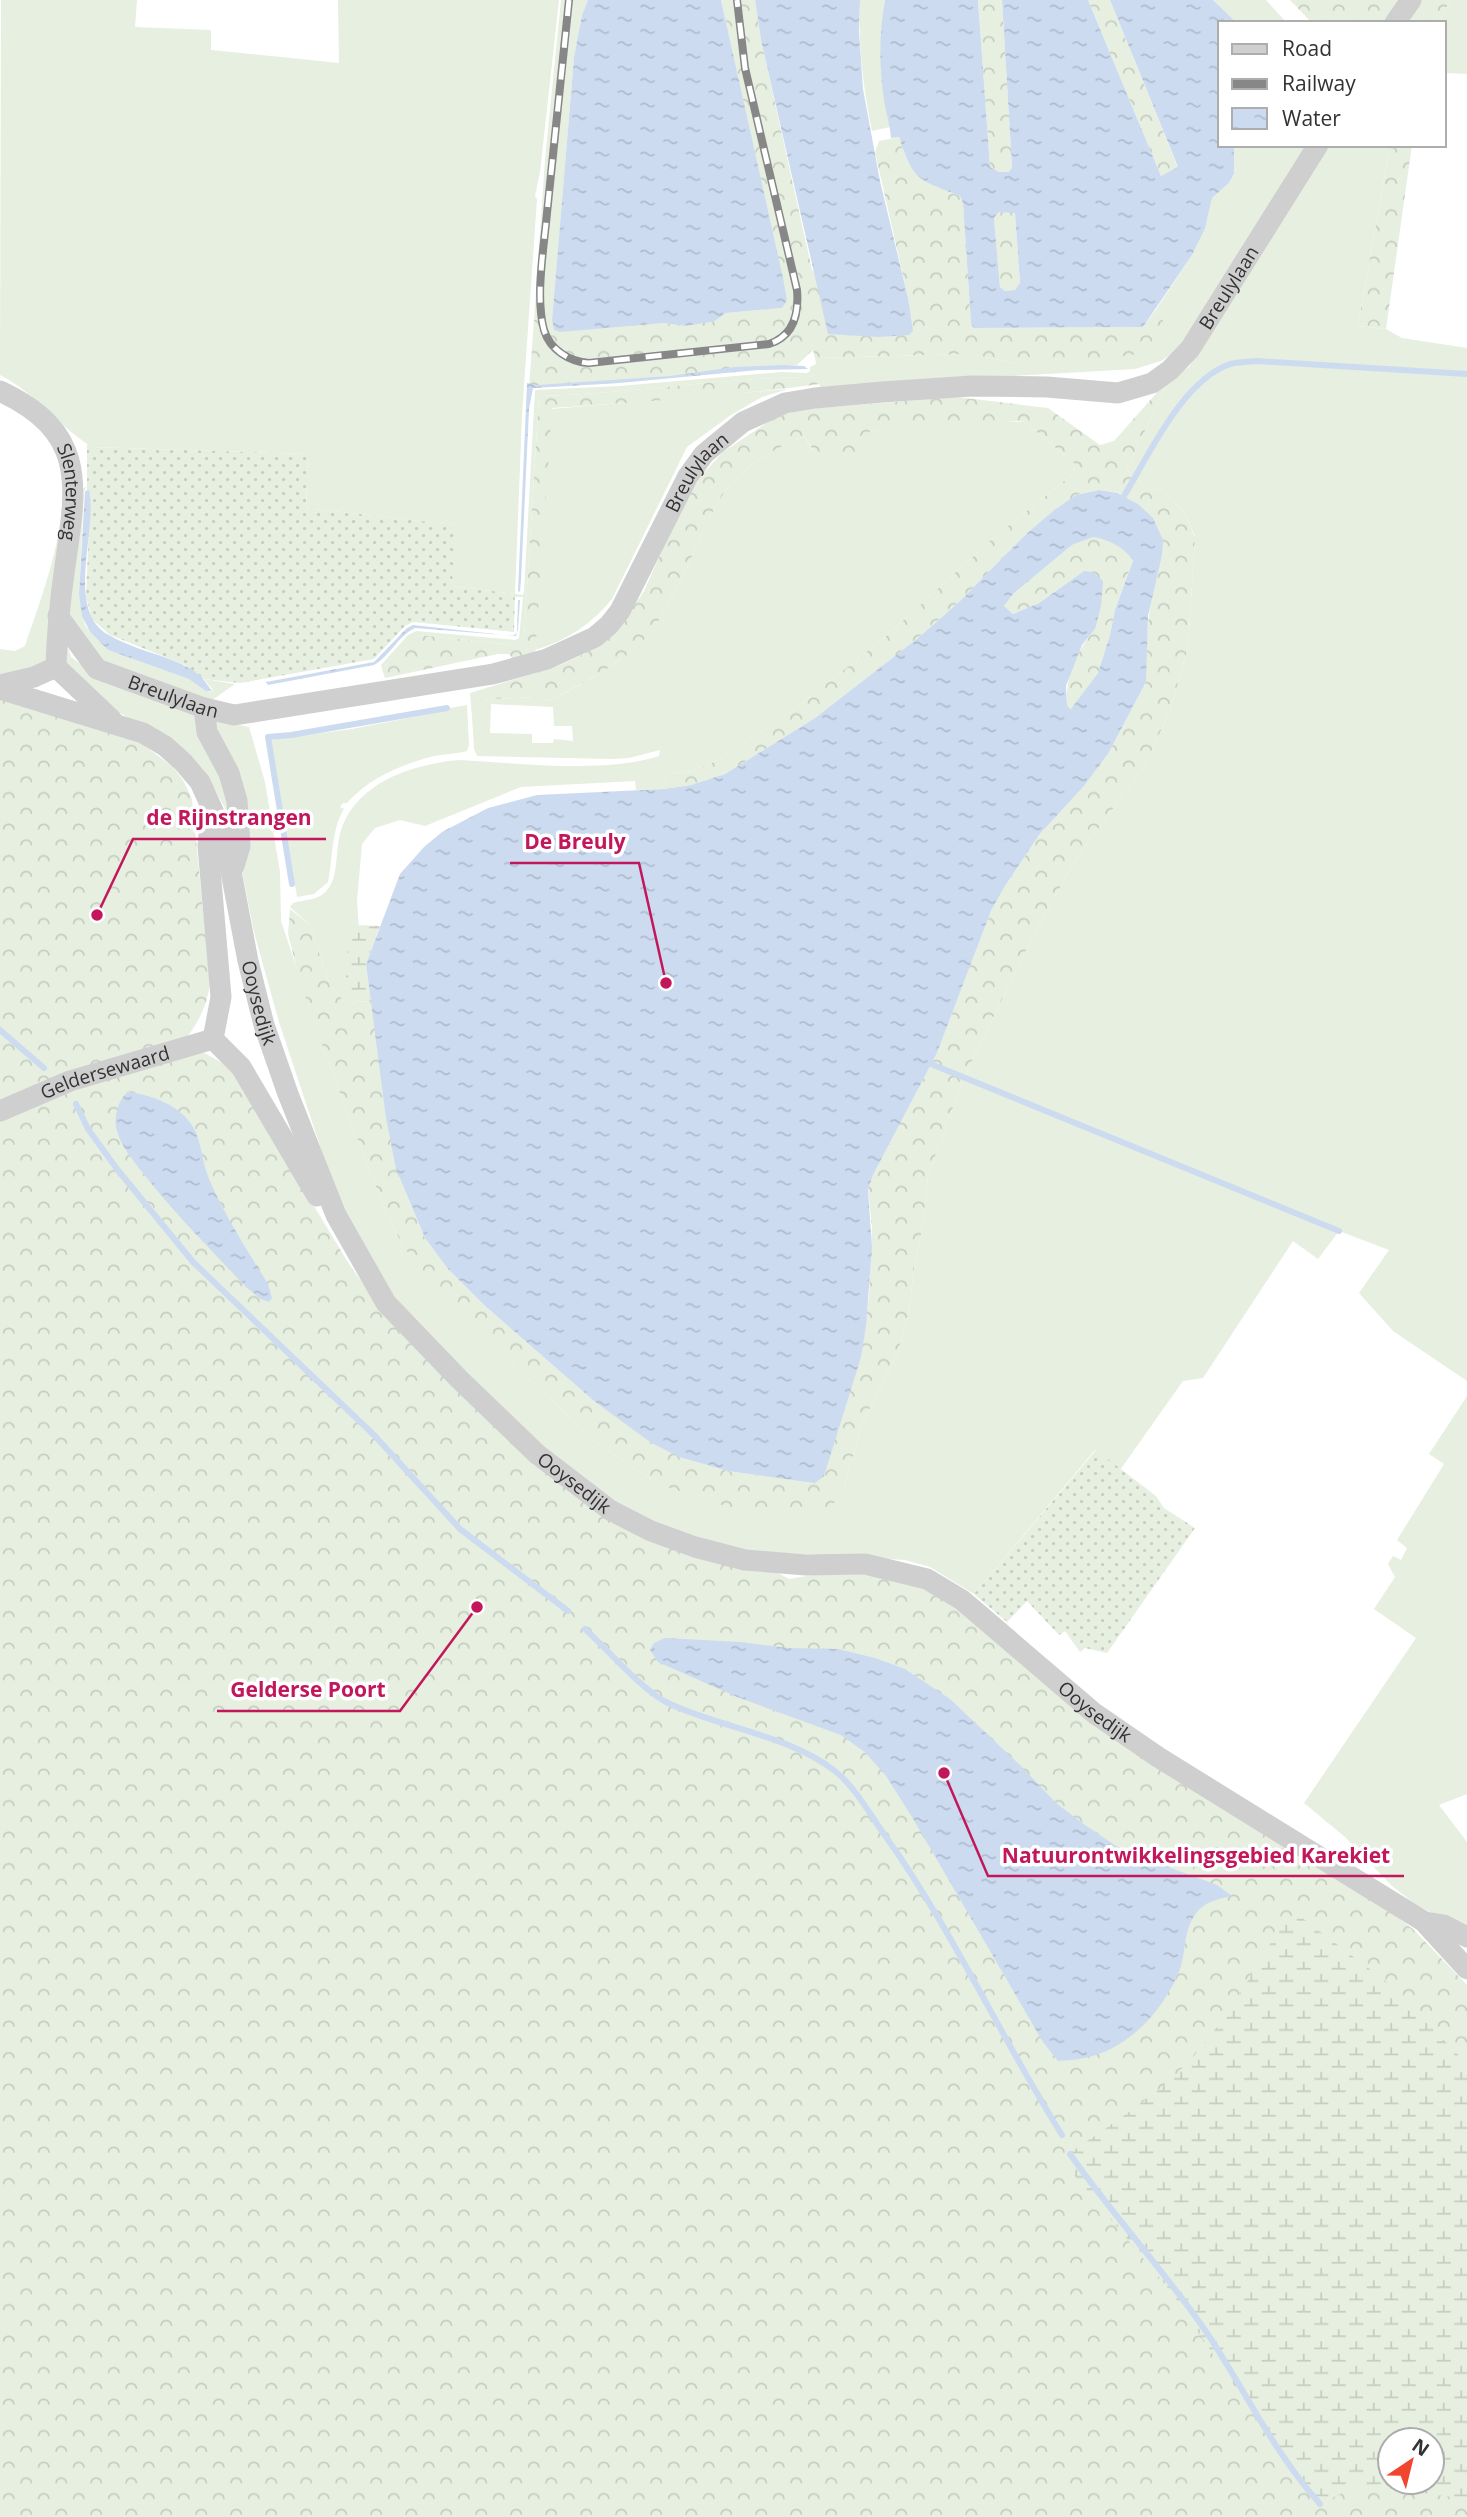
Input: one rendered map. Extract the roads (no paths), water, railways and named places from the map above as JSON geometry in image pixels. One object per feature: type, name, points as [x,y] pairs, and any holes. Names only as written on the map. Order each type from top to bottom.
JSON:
[{"type":"street","points":[[1396,21],[1411,0]]},
{"type":"street","name":"Breulylaan","points":[[58,616],[97,669],[204,708],[234,715],[493,674],[547,659],[595,638],[609,625],[620,611],[688,476],[704,454],[743,422],[785,403],[842,395],[972,386],[1047,387],[1118,393],[1152,383],[1170,370],[1190,349],[1317,147]]},
{"type":"street","name":"Slenterweg","points":[[0,391],[33,409],[51,425],[68,453],[74,486],[58,616],[56,667]]},
{"type":"street","points":[[0,687],[56,667],[117,724]]},
{"type":"street","name":"Ooysedijk","points":[[0,687],[143,733],[165,746],[200,782],[224,835],[248,961],[264,1025],[335,1215],[386,1303],[459,1379],[537,1454],[610,1510],[651,1531],[684,1543],[745,1560],[806,1565],[865,1564],[927,1579],[962,1600],[1094,1713],[1148,1750],[1423,1921],[1467,1969]]},
{"type":"street","points":[[204,708],[207,732],[229,773],[237,801],[240,846],[233,872]]},
{"type":"street","points":[[211,806],[208,846],[221,997],[212,1039],[241,1067],[315,1194],[335,1215]]},
{"type":"street","name":"Geldersewaard","points":[[0,1111],[70,1081],[212,1039]]},
{"type":"street","points":[[1423,1921],[1444,1925],[1467,1937]]},
{"type":"water","points":[[588,0],[721,0],[783,278],[787,300],[782,308],[726,313],[715,321],[685,326],[663,323],[560,332],[554,330],[552,320],[574,57],[582,15]]},
{"type":"water","points":[[755,0],[860,0],[863,89],[880,181],[908,298],[913,331],[909,335],[878,337],[828,334],[761,40]]},
{"type":"water","points":[[885,0],[978,0],[990,167],[999,172],[1009,172],[1012,167],[1002,0],[1088,0],[1161,176],[1178,167],[1110,0],[1213,0],[1235,21],[1218,21],[1218,147],[1234,147],[1234,174],[1229,183],[1212,198],[1205,229],[1192,255],[1143,327],[973,328],[963,203],[960,196],[919,177],[909,163],[899,137],[891,138],[881,75]],"holes":[[[999,212],[1015,213],[1020,283],[1015,290],[1005,291],[1000,287],[994,218]]]},
{"type":"water","points":[[804,366],[808,369],[758,370],[533,388],[529,409],[521,580],[520,592],[518,591],[527,383],[538,385],[670,376],[735,367]]},
{"type":"water","points":[[89,490],[91,507],[85,588],[88,606],[95,622],[107,634],[117,639],[191,669],[201,676],[212,691],[206,691],[189,679],[108,650],[90,632],[82,616],[79,594],[85,491]]},
{"type":"water","points":[[1099,490],[1118,493],[1138,504],[1153,518],[1163,540],[1148,616],[1146,682],[1108,754],[1084,786],[1039,835],[991,911],[937,1053],[873,1175],[868,1190],[872,1247],[861,1357],[824,1476],[815,1483],[728,1471],[679,1457],[650,1442],[594,1401],[484,1305],[448,1269],[425,1238],[396,1169],[386,1118],[366,964],[400,874],[424,847],[442,832],[488,808],[537,795],[664,789],[691,785],[725,774],[815,718],[918,638],[959,602],[1024,536],[1076,495]],"holes":[[[1093,537],[1120,547],[1133,560],[1115,610],[1098,673],[1071,709],[1067,705],[1066,686],[1082,645],[1095,629],[1101,606],[1103,581],[1093,572],[1084,571],[1039,603],[1013,614],[1004,606],[1013,594],[1072,545]]]},
{"type":"water","points":[[518,600],[520,600],[518,630],[517,633]]},
{"type":"water","points":[[413,625],[505,635],[415,628],[374,665],[268,685],[266,682],[374,662]]},
{"type":"water","points":[[128,1092],[165,1102],[181,1113],[193,1127],[215,1193],[268,1284],[272,1298],[269,1302],[247,1288],[206,1245],[128,1153],[119,1137],[116,1121],[119,1104]]},
{"type":"water","points":[[665,1638],[788,1648],[838,1649],[905,1669],[950,1699],[1056,1803],[1085,1825],[1122,1850],[1217,1885],[1232,1896],[1207,1904],[1195,1915],[1187,1933],[1181,1966],[1175,1981],[1156,2011],[1144,2024],[1131,2036],[1101,2053],[1081,2059],[1058,2061],[1043,2042],[912,1817],[886,1776],[866,1753],[841,1735],[737,1697],[658,1662],[650,1650],[654,1643]]},
{"type":"waterway","points":[[1124,496],[1182,402],[1213,373],[1230,364],[1257,361],[1467,374]]},
{"type":"waterway","points":[[292,884],[268,737],[447,708]]},
{"type":"waterway","points":[[0,1030],[44,1068]]},
{"type":"waterway","points":[[931,1064],[1339,1231]]},
{"type":"waterway","points":[[76,1104],[88,1129],[117,1169],[193,1262],[374,1435],[460,1529],[568,1611]]},
{"type":"waterway","points":[[585,1629],[636,1679],[668,1703],[776,1740],[817,1759],[842,1777],[909,1870],[932,1907],[1062,2135]]},
{"type":"waterway","points":[[1070,2154],[1191,2310],[1274,2443],[1320,2504]]},
{"type":"railway","points":[[569,0],[542,256],[540,303],[544,330],[551,343],[562,354],[589,363],[769,344],[784,335],[793,323],[797,290],[745,68],[737,0]]},
{"type":"place","name":"de Rijnstrangen","points":[[97,915]]},
{"type":"place","name":"De Breuly","points":[[666,983]]},
{"type":"place","name":"Gelderse Poort","points":[[477,1607]]},
{"type":"place","name":"Natuurontwikkelingsgebied Karekiet","points":[[944,1773]]}]
